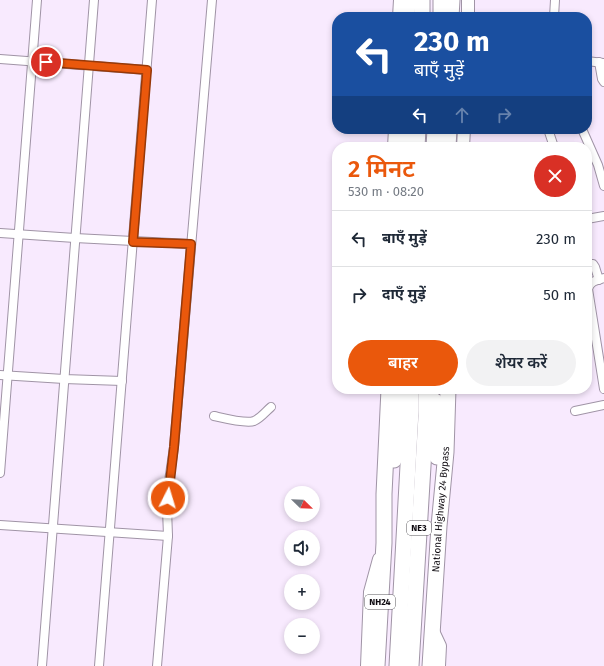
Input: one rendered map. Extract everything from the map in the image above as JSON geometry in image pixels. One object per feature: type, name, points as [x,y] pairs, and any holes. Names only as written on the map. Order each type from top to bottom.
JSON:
[{"type":"highway","points":[[408,0],[408,12]]},
{"type":"highway","points":[[422,0],[422,12]]},
{"type":"highway","points":[[440,12],[441,0]]},
{"type":"highway","points":[[452,0],[452,12]]},
{"type":"highway","name":"NH24","points":[[374,664],[384,542],[384,494],[392,394]]},
{"type":"highway","name":"NE3","points":[[397,666],[411,394]]},
{"type":"highway","name":"NE3","points":[[411,666],[426,394]]},
{"type":"highway","points":[[434,394],[439,526]]},
{"type":"highway","name":"National Highway 24 Bypass","points":[[430,666],[439,526],[446,452],[448,394]]},
{"type":"street","points":[[0,473],[4,375],[18,234],[37,0]]},
{"type":"street","points":[[42,666],[94,0]]},
{"type":"street","points":[[99,666],[152,0]]},
{"type":"street","points":[[158,666],[168,536],[168,488],[174,447],[212,0]]},
{"type":"street","points":[[399,12],[400,0]]},
{"type":"street","points":[[468,0],[468,12]]},
{"type":"street","points":[[554,12],[555,0]]},
{"type":"street","points":[[0,59],[147,70]]},
{"type":"street","points":[[601,63],[602,79],[604,82]]},
{"type":"street","points":[[592,152],[598,165],[604,186]]},
{"type":"street","points":[[592,218],[604,216]]},
{"type":"street","points":[[0,232],[133,242],[191,244]]},
{"type":"street","points":[[592,264],[602,279],[592,282]]},
{"type":"street","points":[[592,314],[604,389]]},
{"type":"street","points":[[4,375],[122,381]]},
{"type":"street","points":[[575,411],[604,406]]},
{"type":"street","points":[[214,416],[247,422],[254,421],[271,407]]},
{"type":"street","points":[[0,525],[168,536]]},
{"type":"street","points":[[432,629],[440,646],[439,666]]},
{"type":"route","points":[[46,62],[147,70],[133,242],[191,244],[174,447],[168,498]]}]
